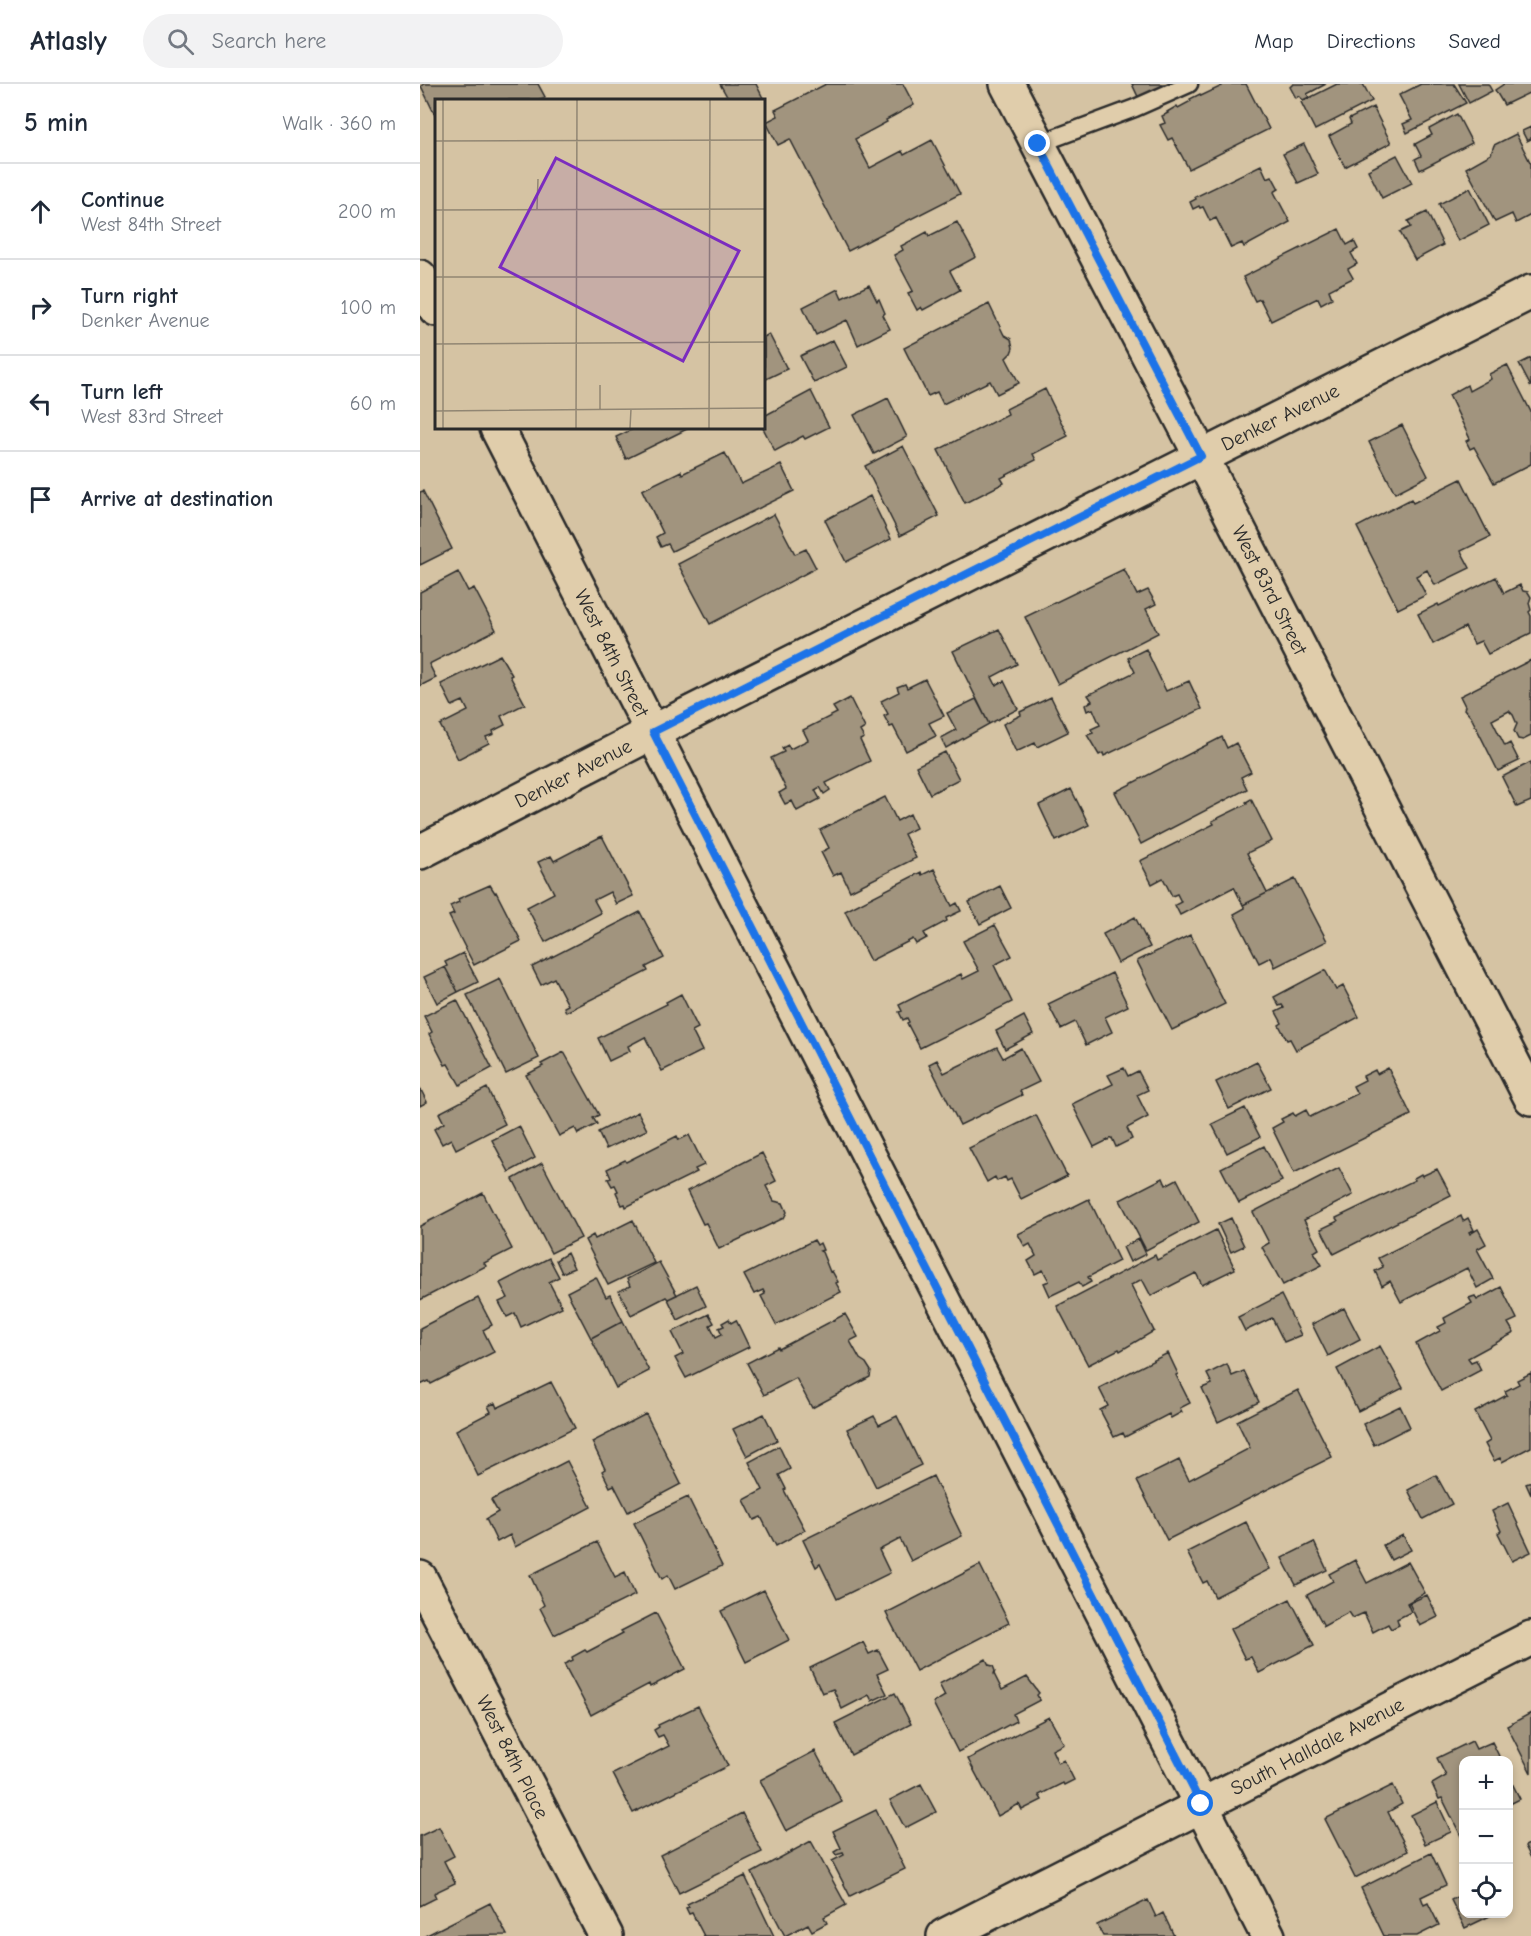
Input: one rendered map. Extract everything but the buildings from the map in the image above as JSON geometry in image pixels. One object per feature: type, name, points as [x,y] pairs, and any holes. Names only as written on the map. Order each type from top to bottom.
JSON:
[{"type":"street","name":"West 83rd Street","points":[[1007,84],[1531,1098]]},
{"type":"street","points":[[420,276],[435,307]]},
{"type":"street","name":"Denker Avenue","points":[[420,852],[653,732],[1531,292]]},
{"type":"street","name":"West 84th Street","points":[[498,429],[1268,1936]]},
{"type":"street","name":"West 84th Place","points":[[420,1578],[606,1936]]},
{"type":"street","name":"South Halldale Avenue","points":[[944,1936],[1531,1638]]},
{"type":"lane","points":[[1038,144],[1135,108],[1189,84]]},
{"type":"route","points":[[1038,144],[1201,456],[653,732],[1201,1804]]}]
